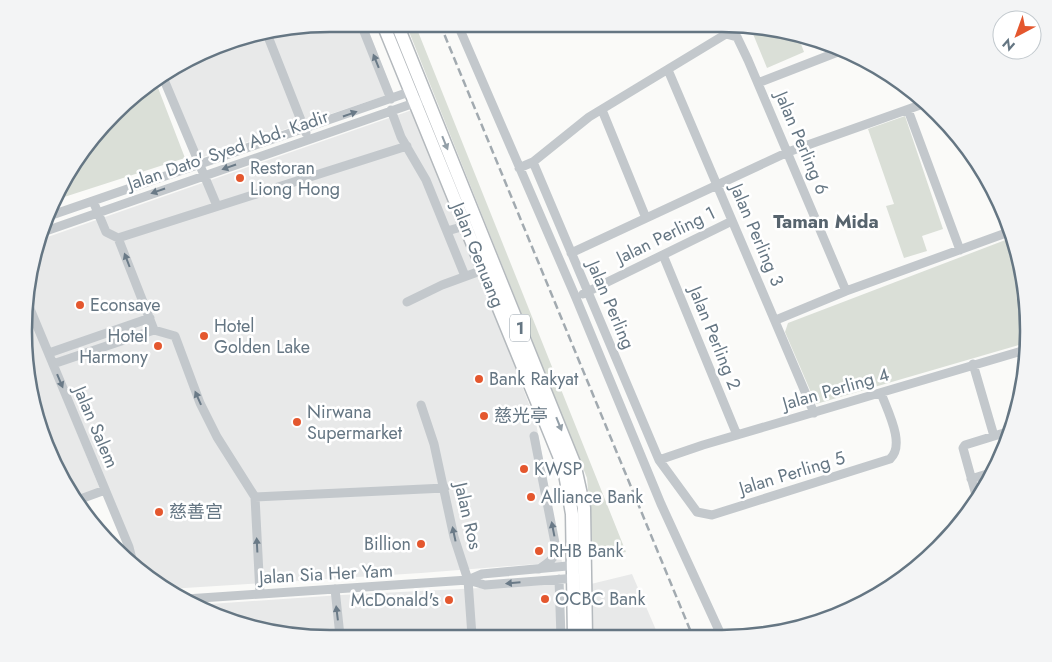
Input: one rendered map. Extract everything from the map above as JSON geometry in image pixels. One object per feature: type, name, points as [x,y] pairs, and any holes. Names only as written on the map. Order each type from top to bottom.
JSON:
[{"type":"highway","name":"Jalan Genuang","points":[[387,32],[418,97],[574,463],[583,495],[575,630]]},
{"type":"highway","name":"Jalan Genuang","points":[[399,32],[418,97],[444,173],[551,431],[566,473],[571,499],[585,630]]},
{"type":"street","points":[[363,32],[391,99]]},
{"type":"street","points":[[461,32],[576,298],[661,504],[718,630]]},
{"type":"street","name":"Jalan Perling 6","points":[[668,70],[726,34],[738,36],[846,291]]},
{"type":"street","points":[[269,39],[309,140]]},
{"type":"street","points":[[758,83],[833,54]]},
{"type":"street","points":[[519,168],[533,162],[589,117],[668,70]]},
{"type":"street","name":"Jalan Perling 3","points":[[668,70],[814,413]]},
{"type":"street","points":[[165,83],[217,206]]},
{"type":"street","name":"Jalan Dato' Syed Abd. Kadir","points":[[57,213],[391,99],[418,97]]},
{"type":"street","name":"Jalan Dato' Syed Abd. Kadir","points":[[50,229],[309,140],[391,110],[418,97]]},
{"type":"street","points":[[571,253],[788,152],[917,106]]},
{"type":"street","points":[[391,110],[395,124],[426,180],[465,276]]},
{"type":"street","points":[[602,110],[646,218]]},
{"type":"street","points":[[908,110],[960,250]]},
{"type":"street","points":[[118,238],[407,146]]},
{"type":"street","name":"Jalan Perling","points":[[533,162],[659,460]]},
{"type":"street","points":[[426,180],[444,173]]},
{"type":"street","points":[[93,201],[106,232],[118,238],[154,330]]},
{"type":"street","name":"Jalan Perling 1","points":[[576,298],[732,221]]},
{"type":"street","points":[[447,231],[466,226]]},
{"type":"street","points":[[776,320],[846,291],[1004,235]]},
{"type":"street","name":"Jalan Perling 2","points":[[663,254],[737,435]]},
{"type":"street","points":[[407,302],[483,270]]},
{"type":"street","name":"Jalan Salem","points":[[33,315],[130,551]]},
{"type":"street","points":[[49,353],[150,318]]},
{"type":"street","points":[[52,364],[154,330],[174,336],[200,403],[217,436],[255,497],[260,594]]},
{"type":"street","name":"Jalan Perling 4","points":[[659,460],[973,364],[1019,352]]},
{"type":"street","points":[[973,364],[994,436]]},
{"type":"street","name":"Jalan Perling 5","points":[[659,460],[693,507],[702,514],[712,515],[890,458],[896,452],[898,442],[881,393]]},
{"type":"street","name":"Jalan Ros","points":[[421,405],[434,444],[454,537],[468,580],[472,630]]},
{"type":"street","points":[[974,489],[963,448],[965,445],[1001,434]]},
{"type":"street","points":[[534,436],[556,548],[556,555],[552,561],[539,569]]},
{"type":"street","points":[[971,479],[982,475]]},
{"type":"street","points":[[255,497],[444,488]]},
{"type":"street","points":[[84,498],[104,490]]},
{"type":"street","name":"Jalan Sia Her Yam","points":[[198,598],[468,580],[482,574],[539,569],[579,572]]},
{"type":"street","name":"Jalan Sia Her Yam","points":[[468,580],[485,585],[559,579],[579,572]]},
{"type":"street","points":[[559,579],[561,630]]},
{"type":"street","points":[[335,589],[339,630]]},
{"type":"shaded area","points":[[369,32],[393,93],[200,158],[167,82],[217,55],[273,38],[311,33]]},
{"type":"shaded area","points":[[409,32],[418,32],[626,552],[590,556],[590,511],[587,478]]},
{"type":"shaded area","points":[[753,34],[801,44],[804,52],[767,68]]},
{"type":"shaded area","points":[[158,88],[185,158],[64,197],[94,149],[120,120]]},
{"type":"shaded area","points":[[412,110],[492,305],[536,423],[562,562],[179,588],[149,568],[135,556],[132,545],[33,308],[38,273],[47,237]]},
{"type":"shaded area","points":[[905,116],[943,229],[922,236],[927,251],[904,258],[886,206],[894,204],[868,129]]},
{"type":"shaded area","points":[[1005,240],[1017,292],[1019,345],[816,404],[785,332],[788,323]]},
{"type":"shaded area","points":[[32,323],[102,494],[84,499],[72,480],[55,445],[38,389],[33,351]]},
{"type":"shaded area","points":[[632,574],[656,630],[591,630],[591,584]]},
{"type":"shaded area","points":[[562,584],[564,630],[311,629],[273,624],[235,614],[210,604],[341,595]]},
{"type":"railway","points":[[443,32],[690,630]]},
{"type":"place","name":"Restoran Liong Hong","points":[[240,178]]},
{"type":"place","name":"Econsave","points":[[80,305]]},
{"type":"place","name":"Hotel Golden Lake","points":[[204,336]]},
{"type":"place","name":"Hotel Harmony","points":[[158,346]]},
{"type":"place","name":"Bank Rakyat","points":[[479,379]]},
{"type":"place","name":"慈光亭","points":[[484,416]]},
{"type":"place","name":"Nirwana Supermarket","points":[[297,422]]},
{"type":"place","name":"KWSP","points":[[524,469]]},
{"type":"place","name":"Alliance Bank","points":[[531,497]]},
{"type":"place","name":"慈善宫","points":[[159,512]]},
{"type":"place","name":"Billion","points":[[421,544]]},
{"type":"place","name":"RHB Bank","points":[[539,551]]},
{"type":"place","name":"OCBC Bank","points":[[545,599]]},
{"type":"place","name":"McDonald's","points":[[449,600]]},
{"type":"district","name":"Taman Mida","points":[[826,221]]}]
